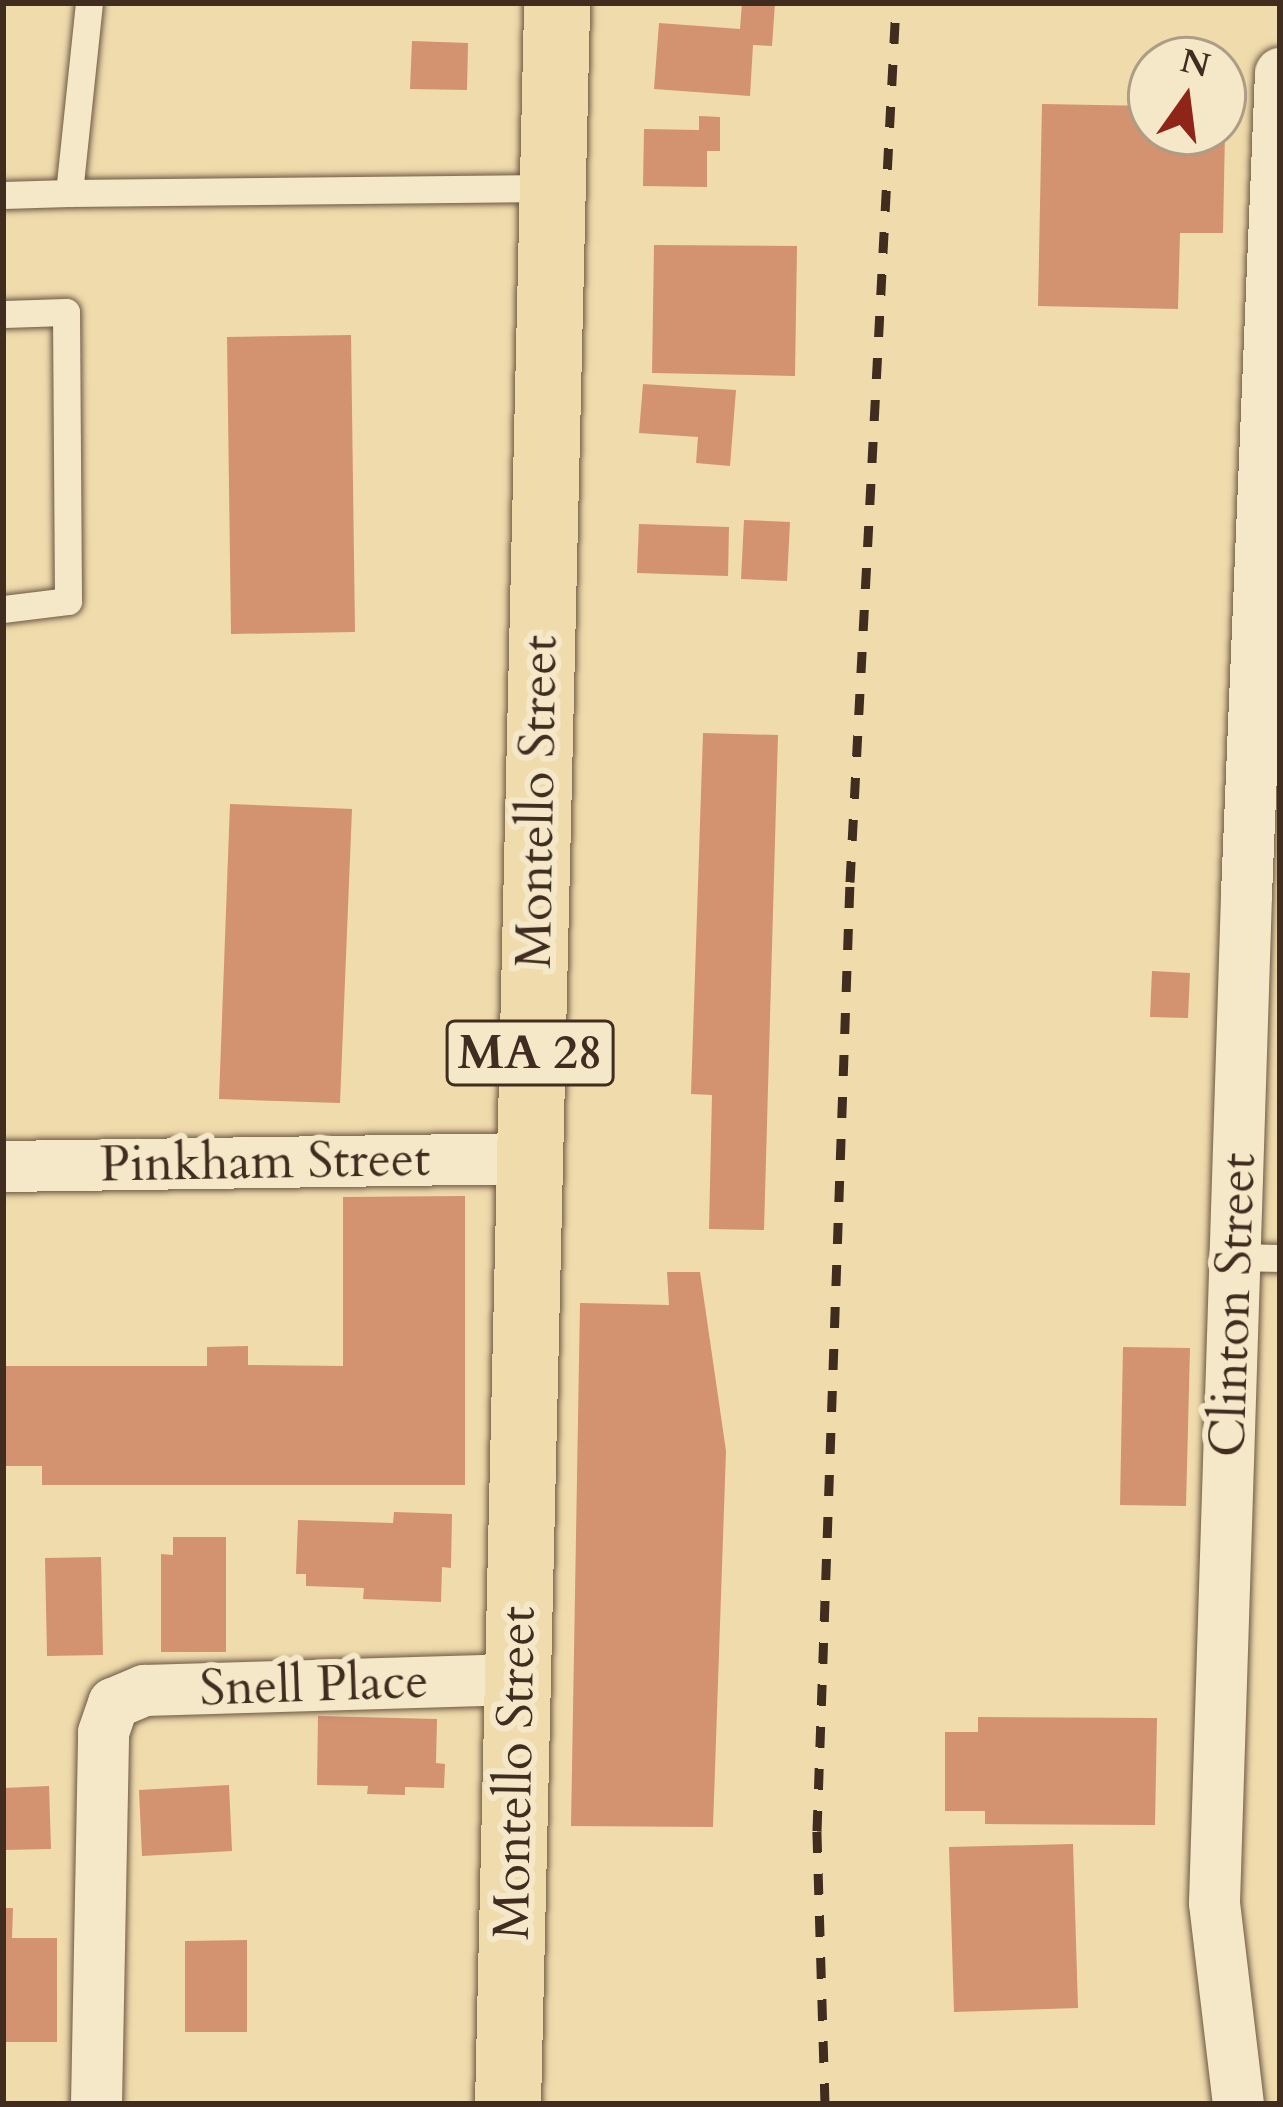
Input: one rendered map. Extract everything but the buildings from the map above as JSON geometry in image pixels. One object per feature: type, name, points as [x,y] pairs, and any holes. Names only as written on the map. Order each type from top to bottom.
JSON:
[{"type":"main road","name":"Montello Street","points":[[508,2104],[557,3]]},
{"type":"street","name":"Clinton Street","points":[[1238,2104],[1214,1902],[1257,1257],[1280,73]]},
{"type":"street","name":"Pinkham Street","points":[[3,1166],[528,1158]]},
{"type":"street","name":"Snell Place","points":[[96,2104],[104,1732],[112,1703],[144,1690],[517,1678]]},
{"type":"lane","points":[[69,193],[89,3]]},
{"type":"lane","points":[[3,195],[553,188]]},
{"type":"lane","points":[[3,314],[66,313],[68,579],[68,601],[3,609]]},
{"type":"railway","points":[[825,2104],[817,1831],[850,882],[896,3]]}]
